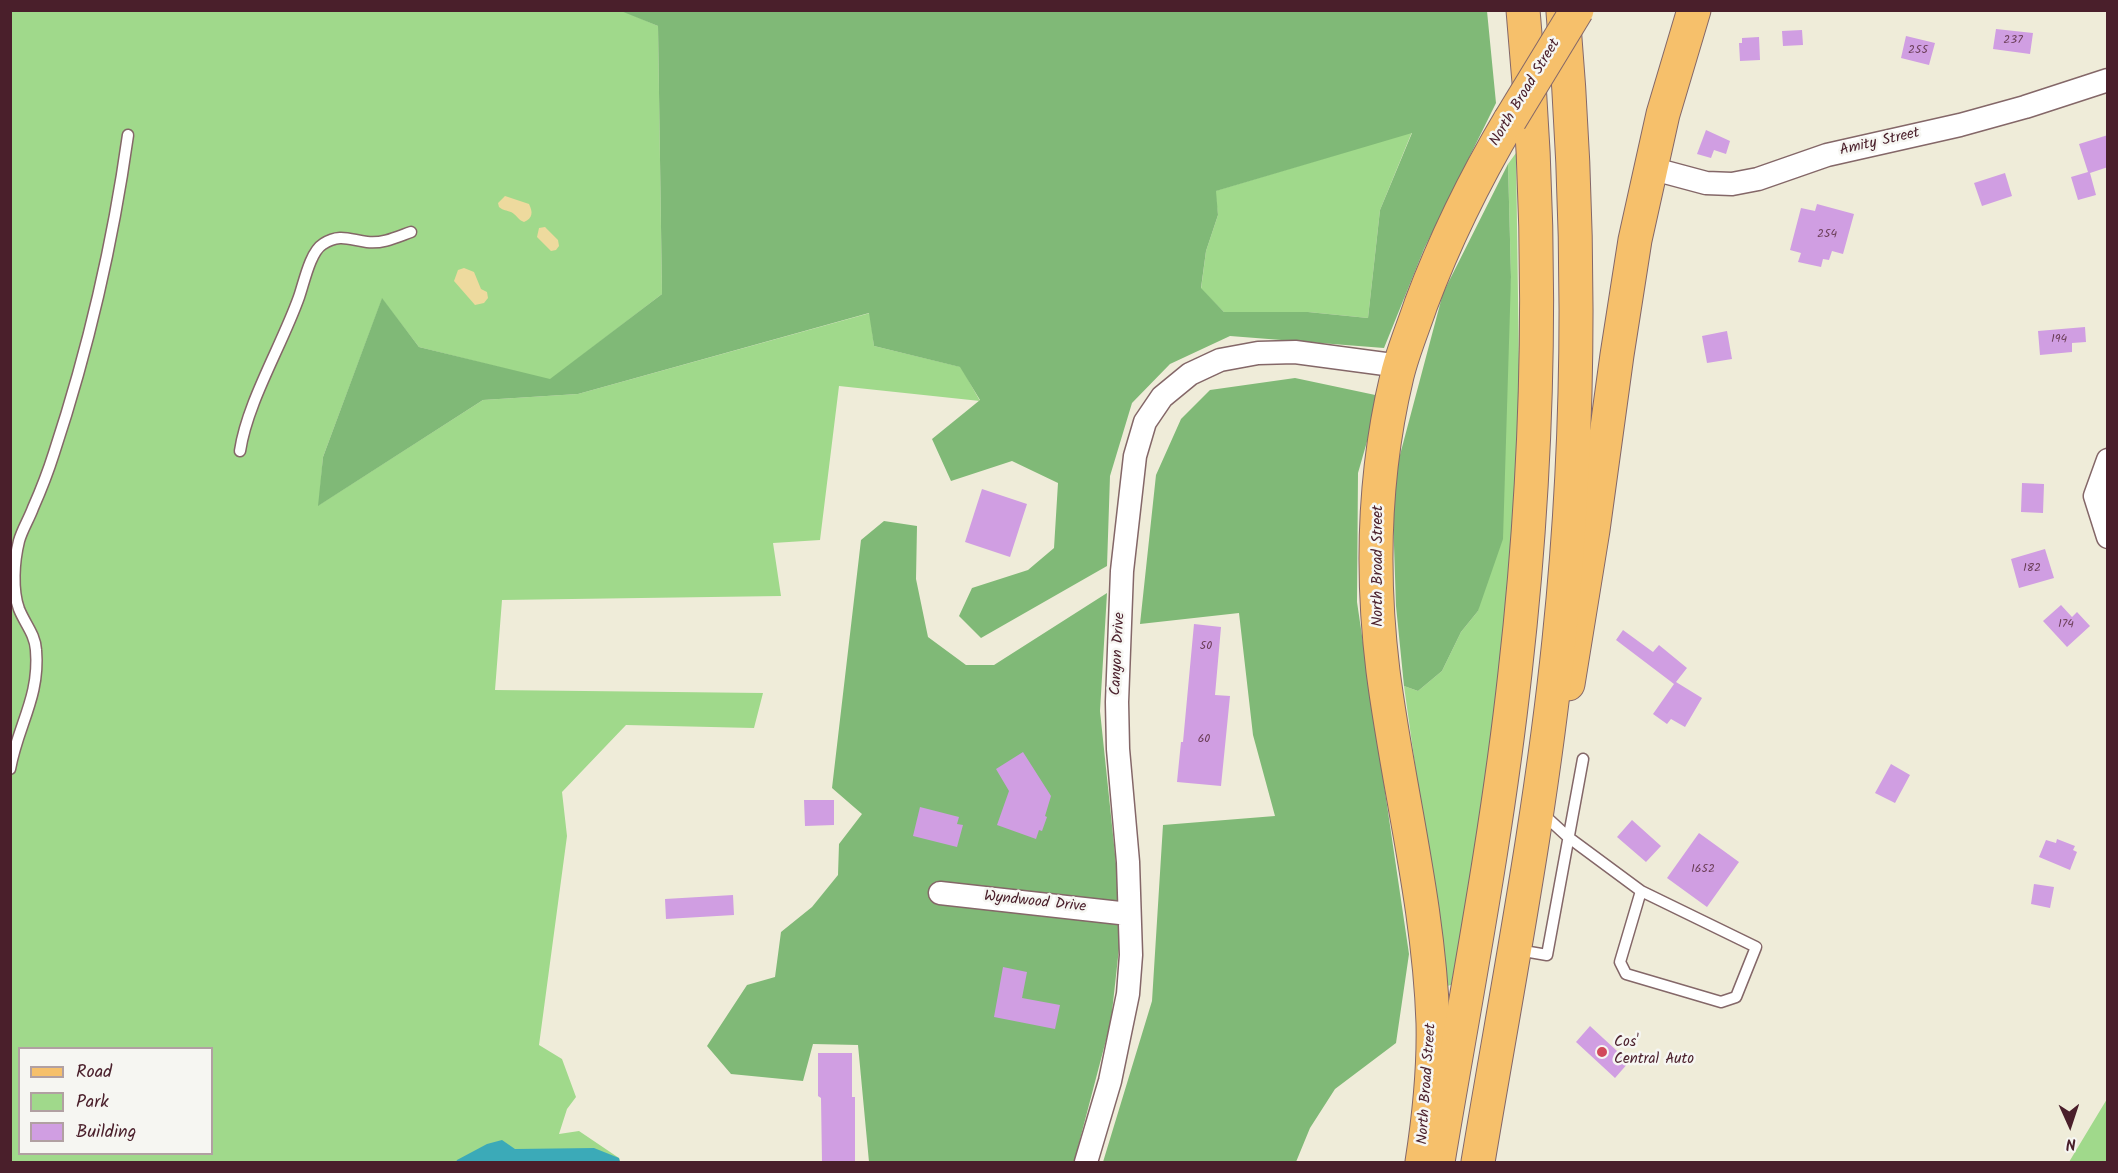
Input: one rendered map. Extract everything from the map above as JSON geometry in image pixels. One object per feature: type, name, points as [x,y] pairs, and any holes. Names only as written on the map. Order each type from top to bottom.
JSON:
[{"type":"main road","points":[[1437,1162],[1497,812],[1515,676],[1526,567],[1534,417],[1536,264],[1533,151],[1523,10]]},
{"type":"main road","points":[[1478,1162],[1538,810],[1563,599],[1576,371],[1575,204],[1563,10]]},
{"type":"main road","name":"North Broad Street","points":[[1422,1162],[1432,1066],[1432,1004],[1423,918],[1383,674],[1376,594],[1376,530],[1388,420],[1400,366],[1433,272],[1452,227],[1510,120],[1577,10]]},
{"type":"main road","points":[[1548,730],[1570,674],[1628,285],[1650,168],[1663,114],[1694,10]]},
{"type":"street","name":"Amity Street","points":[[1650,168],[1706,183],[1732,184],[1758,179],[1827,155],[1971,122],[2108,80]]},
{"type":"street","name":"Canyon Drive","points":[[1086,1162],[1112,1070],[1128,994],[1131,955],[1128,862],[1118,749],[1117,702],[1122,571],[1135,456],[1145,422],[1162,397],[1190,374],[1220,360],[1258,353],[1295,352],[1400,366]]},
{"type":"street","points":[[2108,460],[2095,496],[2108,537]]},
{"type":"street","name":"Wyndwood Drive","points":[[940,893],[1129,914]]},
{"type":"lane","points":[[10,552],[19,540],[42,488],[86,345],[119,200],[128,135]]},
{"type":"lane","points":[[240,452],[250,416],[293,315],[314,254],[320,246],[332,239],[351,237],[368,242],[390,240],[411,232]]},
{"type":"lane","points":[[10,769],[21,727],[33,698],[36,673],[33,633],[18,607],[15,565],[19,540]]},
{"type":"lane","points":[[1514,949],[1547,955],[1583,759]]},
{"type":"lane","points":[[1538,810],[1569,837],[1641,891],[1756,947],[1736,997],[1721,1002],[1626,974],[1620,962],[1641,891]]},
{"type":"green space","points":[[621,10],[658,26],[662,294],[550,380],[419,347],[382,299],[323,457],[319,505],[483,400],[578,394],[870,313],[874,346],[961,367],[980,401],[839,386],[820,540],[773,543],[781,596],[502,600],[495,690],[763,693],[754,728],[626,725],[562,792],[567,836],[539,1045],[562,1059],[576,1097],[567,1109],[559,1134],[579,1131],[619,1158],[620,1162],[11,1162],[10,11]]},
{"type":"green space","points":[[621,11],[1487,11],[1496,103],[1424,249],[1384,348],[1230,336],[1170,364],[1132,403],[1110,476],[1107,566],[981,638],[959,616],[972,588],[1028,570],[1054,548],[1058,483],[1012,461],[951,481],[932,439],[980,400],[960,367],[874,346],[869,313],[578,394],[483,400],[318,506],[323,457],[382,298],[419,347],[550,379],[662,294],[658,26]],"holes":[[[1412,133],[1380,210],[1368,318],[1308,312],[1224,312],[1201,288],[1206,251],[1218,215],[1216,191]]]},
{"type":"green space","points":[[1412,132],[1380,210],[1368,318],[1308,312],[1224,312],[1201,289],[1206,251],[1218,215],[1215,191]]},
{"type":"green space","points":[[1516,153],[1520,440],[1508,607],[1477,848],[1451,985],[1439,988],[1418,786],[1404,686],[1418,691],[1442,671],[1461,632],[1478,611],[1511,277],[1508,164]]},
{"type":"green space","points":[[1508,164],[1511,277],[1503,539],[1478,611],[1461,632],[1442,671],[1418,691],[1404,686],[1396,606],[1392,485],[1443,293]]},
{"type":"green space","points":[[1295,378],[1380,396],[1358,473],[1357,602],[1409,954],[1396,1043],[1335,1089],[1310,1128],[1296,1162],[1103,1162],[1152,1001],[1163,825],[1275,816],[1253,735],[1239,613],[1140,624],[1156,475],[1181,419],[1210,390]]},
{"type":"green space","points":[[884,521],[917,526],[916,579],[928,637],[966,665],[994,665],[1107,593],[1100,711],[1122,921],[1111,1021],[1074,1162],[869,1162],[858,1045],[813,1044],[803,1081],[731,1074],[707,1046],[747,985],[775,977],[781,932],[812,907],[838,875],[839,844],[862,814],[832,788],[861,540]]},
{"type":"green space","points":[[2107,1099],[2107,1162],[2069,1162]]},
{"type":"sand","points":[[505,196],[529,204],[531,217],[524,222],[513,213],[499,207],[498,203]]},
{"type":"sand","points":[[545,227],[558,240],[559,246],[556,250],[551,251],[537,237],[539,228]]},
{"type":"sand","points":[[464,268],[474,272],[481,289],[487,292],[488,298],[484,303],[475,305],[454,281],[458,270]]},
{"type":"water","points":[[502,1140],[515,1149],[594,1148],[619,1158],[620,1162],[456,1162],[487,1144]]},
{"type":"building","points":[[1996,29],[2033,33],[2030,54],[1993,49]]},
{"type":"building","points":[[1802,30],[1803,45],[1783,46],[1782,31]]},
{"type":"building","points":[[1906,36],[1935,43],[1929,65],[1901,58]]},
{"type":"building","points":[[1759,37],[1760,60],[1740,61],[1739,43],[1742,43],[1742,38]]},
{"type":"building","points":[[1706,130],[1730,141],[1726,154],[1714,150],[1711,158],[1697,154]]},
{"type":"building","points":[[2108,135],[2108,167],[2090,173],[2096,195],[2078,200],[2071,177],[2088,172],[2079,144]]},
{"type":"building","points":[[2005,173],[2012,196],[1982,206],[1974,183]]},
{"type":"building","points":[[1817,204],[1854,214],[1843,254],[1832,251],[1829,260],[1823,259],[1821,267],[1798,262],[1801,253],[1790,250],[1801,208],[1815,211]]},
{"type":"building","points":[[2085,327],[2086,342],[2072,343],[2072,352],[2040,355],[2038,331]]},
{"type":"building","points":[[1727,331],[1732,359],[1707,363],[1702,336]]},
{"type":"building","points":[[2022,483],[2044,484],[2043,513],[2021,512]]},
{"type":"building","points":[[982,489],[1027,504],[1010,557],[965,542]]},
{"type":"building","points":[[2045,549],[2054,578],[2019,588],[2011,559]]},
{"type":"building","points":[[2061,605],[2072,617],[2077,612],[2090,626],[2067,647],[2043,621]]},
{"type":"building","points":[[1194,624],[1221,627],[1215,695],[1230,696],[1221,786],[1177,782]]},
{"type":"building","points":[[1623,630],[1653,652],[1659,645],[1687,668],[1676,682],[1702,698],[1685,727],[1671,719],[1667,724],[1653,714],[1674,684],[1616,640]]},
{"type":"building","points":[[1023,752],[1051,796],[1045,816],[1047,817],[1036,839],[997,825],[1009,791],[996,769]]},
{"type":"building","points":[[1891,764],[1910,775],[1895,803],[1875,793]]},
{"type":"building","points":[[804,800],[834,800],[834,825],[805,826]]},
{"type":"building","points":[[920,807],[959,817],[957,824],[963,825],[957,847],[913,836]]},
{"type":"building","points":[[1632,820],[1661,846],[1646,862],[1617,837]]},
{"type":"building","points":[[1699,833],[1739,862],[1707,907],[1667,878]]},
{"type":"building","points":[[2057,839],[2075,846],[2073,850],[2077,852],[2070,870],[2039,857],[2046,840],[2056,843]]},
{"type":"building","points":[[2034,884],[2054,887],[2050,908],[2031,904]]},
{"type":"building","points":[[733,895],[734,915],[666,919],[665,899]]},
{"type":"building","points":[[1003,967],[1027,972],[1022,998],[1060,1005],[1055,1029],[994,1017]]},
{"type":"building","name":"Cos' Central Auto","points":[[1590,1026],[1629,1062],[1615,1078],[1576,1042]]},
{"type":"building","points":[[818,1053],[852,1053],[855,1162],[822,1162]]},
{"type":"place","name":"Cos' Central Auto","points":[[1602,1052]]}]
